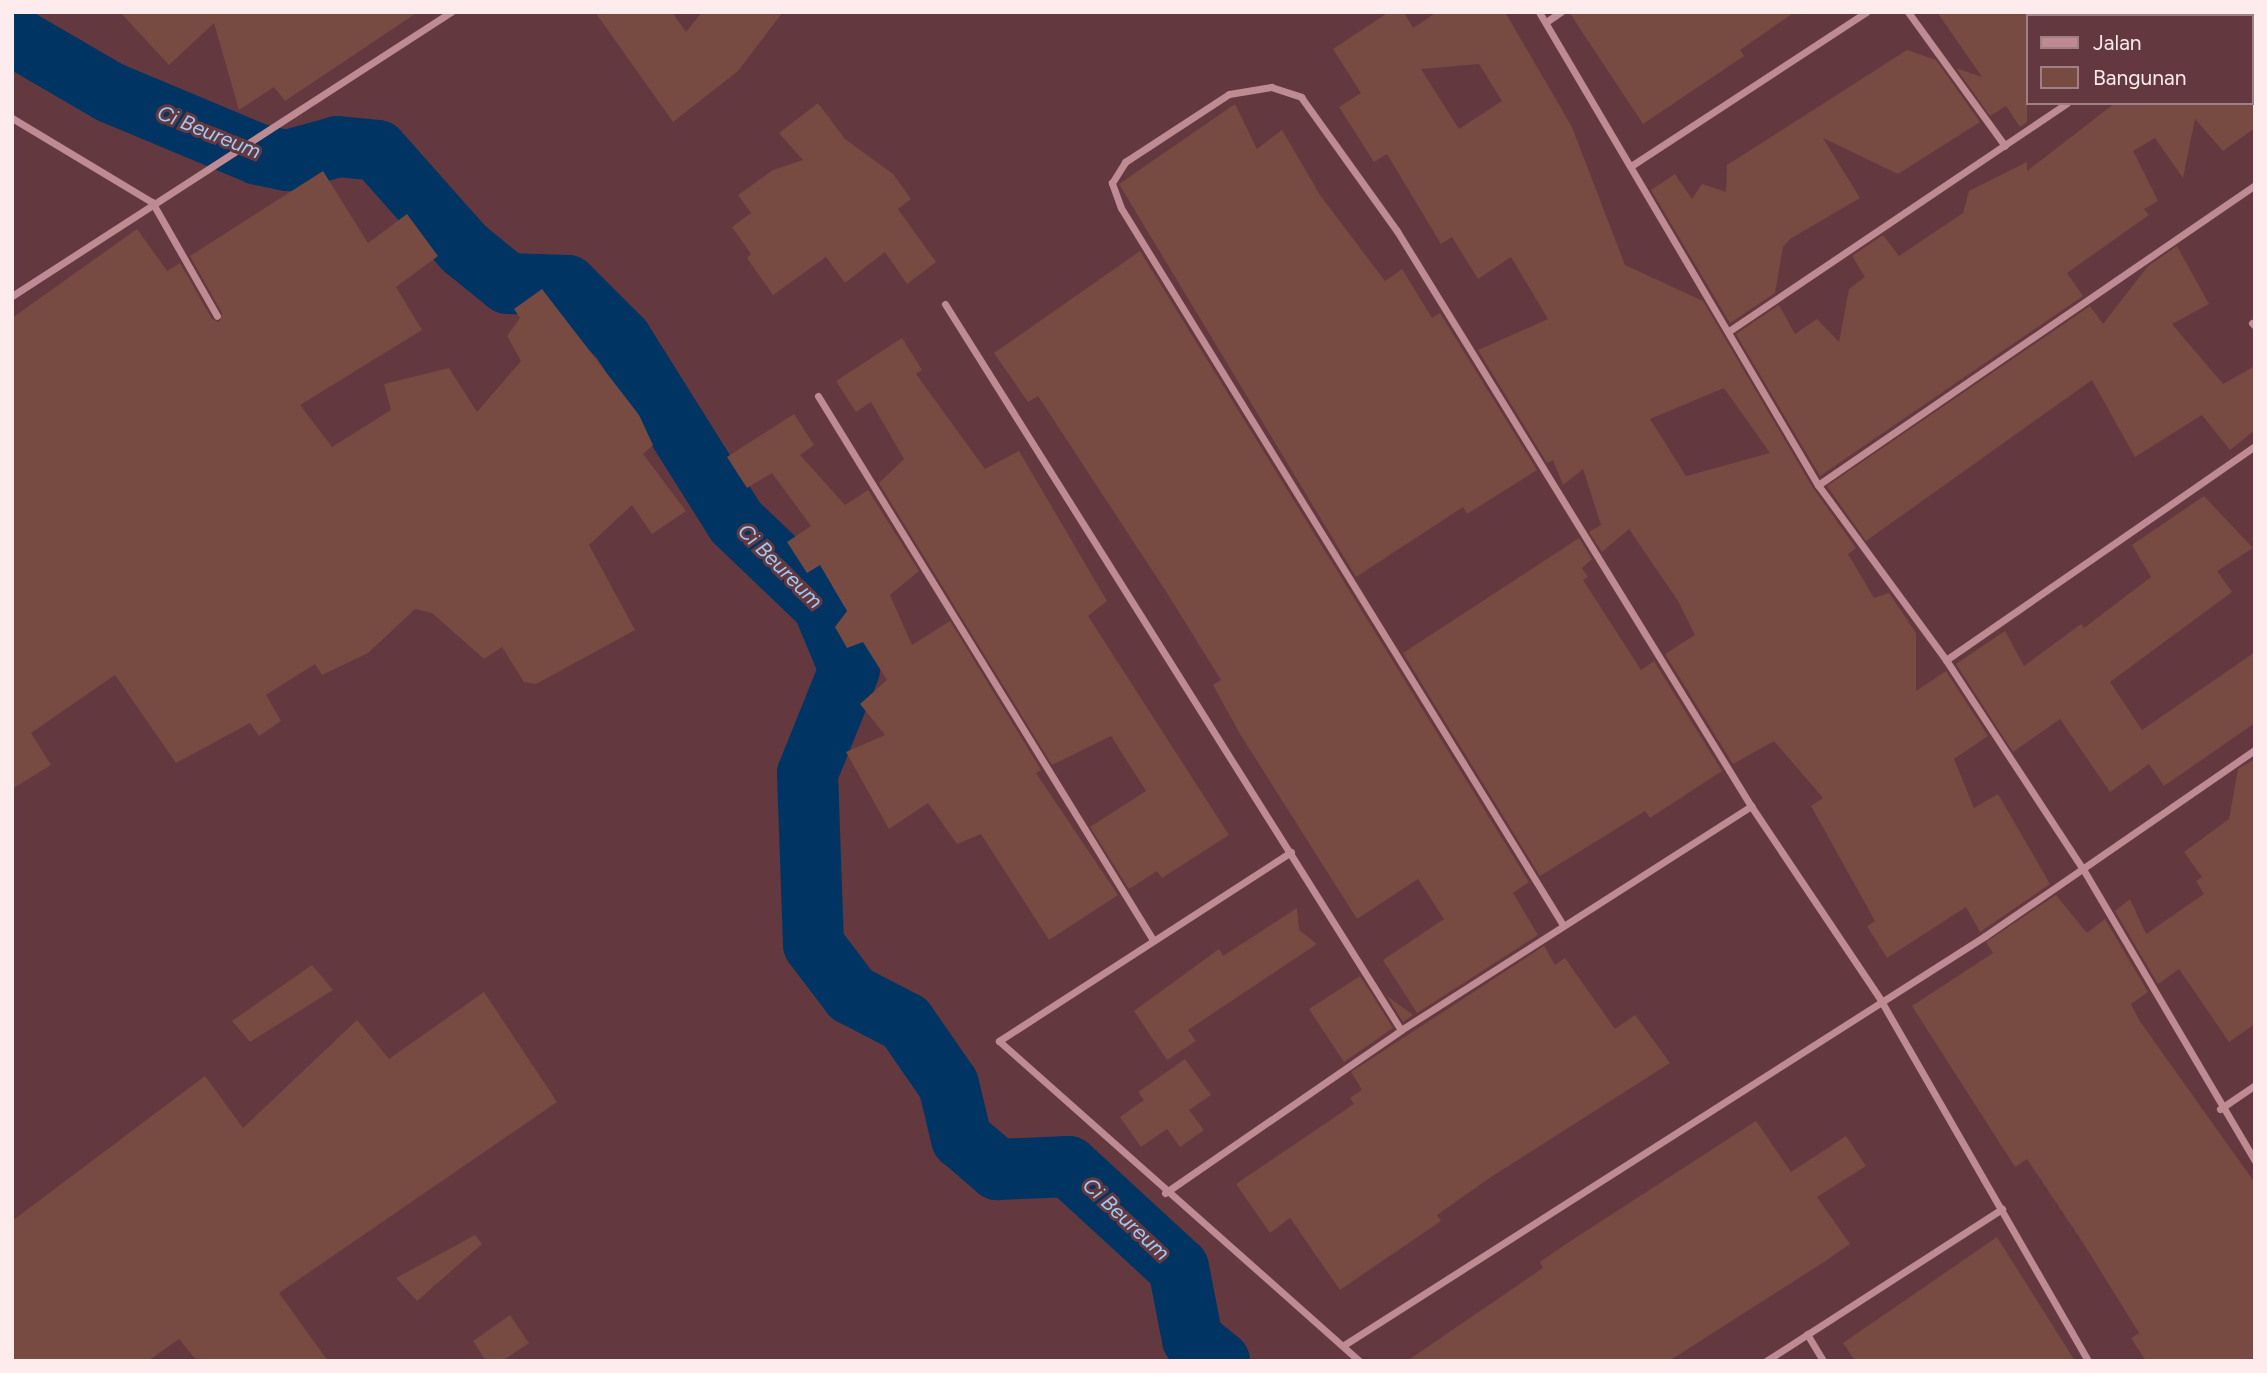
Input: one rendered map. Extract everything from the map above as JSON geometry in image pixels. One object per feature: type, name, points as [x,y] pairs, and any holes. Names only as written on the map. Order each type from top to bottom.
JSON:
[{"type":"street","points":[[435,12],[441,20]]},
{"type":"street","points":[[12,296],[152,202],[294,119],[451,12]]},
{"type":"street","points":[[1539,12],[1818,485],[1946,660],[2083,869],[2220,1109],[2255,1161]]},
{"type":"street","points":[[1546,22],[1561,12]]},
{"type":"street","points":[[1631,166],[1866,12]]},
{"type":"street","points":[[1908,12],[2005,146]]},
{"type":"street","points":[[1563,925],[1121,208],[1112,183],[1125,162],[1229,94],[1271,87],[1311,108],[1397,231],[1751,806],[1880,999],[2088,1361]]},
{"type":"street","points":[[1729,331],[2064,105]]},
{"type":"street","points":[[12,118],[152,202],[217,316]]},
{"type":"street","points":[[1818,485],[2255,185]]},
{"type":"street","points":[[945,304],[1401,1030]]},
{"type":"street","points":[[818,396],[1153,940]]},
{"type":"street","points":[[1946,660],[2255,446]]},
{"type":"street","points":[[1345,1345],[2083,869],[2255,750]]},
{"type":"street","points":[[1165,1193],[1401,1030],[1751,806]]},
{"type":"street","points":[[1291,852],[999,1041],[1165,1193],[1345,1345],[1359,1361]]},
{"type":"street","points":[[2220,1109],[2255,1085]]},
{"type":"street","points":[[1766,1361],[2002,1209]]},
{"type":"street","points":[[1807,1334],[1823,1361]]},
{"type":"building","points":[[120,12],[418,12],[285,101],[274,87],[239,110],[214,23],[169,65]]},
{"type":"building","points":[[595,12],[672,12],[686,32],[702,12],[783,12],[738,71],[673,122]]},
{"type":"building","points":[[1389,12],[1404,12],[1413,28],[1437,12],[1505,12],[1572,127],[1625,265],[1703,301],[1813,488],[1856,548],[1848,554],[1874,598],[1889,593],[1916,633],[1916,691],[1946,671],[1988,736],[1954,759],[1974,808],[1998,794],[2050,884],[1980,932],[1966,907],[1887,958],[1867,926],[1875,921],[1811,806],[1823,798],[1774,741],[1733,764],[1665,654],[1695,635],[1678,601],[1629,529],[1602,552],[1589,532],[1601,525],[1583,469],[1563,485],[1553,460],[1547,463],[1478,350],[1548,319],[1511,257],[1478,279],[1452,237],[1441,244],[1387,154],[1374,162],[1339,107],[1361,93],[1333,49]],"holes":[[[1479,64],[1502,101],[1459,129],[1421,69]],[[1724,388],[1770,453],[1686,476],[1650,419]]]},
{"type":"building","points":[[1569,12],[1795,12],[1740,50],[1744,56],[1643,124]]},
{"type":"building","points":[[1937,12],[2027,12],[2027,122],[2020,127],[2006,106],[1990,116],[1956,68],[1982,77]]},
{"type":"building","points":[[1907,50],[1936,60],[1980,122],[1898,174],[1823,138],[1860,198],[1790,239],[1783,247],[1775,293],[1730,323],[1651,190],[1675,174],[1692,199],[1702,184],[1726,192],[1727,165]]},
{"type":"building","points":[[818,103],[845,139],[893,174],[911,199],[898,209],[936,262],[907,284],[885,252],[845,283],[826,257],[773,295],[747,258],[751,254],[732,227],[751,213],[738,195],[773,170],[803,160],[779,133]]},
{"type":"building","points":[[2255,103],[2255,128],[2223,151],[2195,119],[2183,178],[2155,138],[2133,151],[2158,201],[2144,209],[2149,215],[2067,273],[2083,296],[1820,476],[1736,334],[1779,305],[1795,334],[1817,319],[1839,342],[1849,289],[1865,277],[1852,256],[1883,235],[1899,256],[1963,213],[1969,191],[2027,162],[2027,171],[2112,105]]},
{"type":"building","points":[[1235,104],[1257,149],[1282,130],[1320,195],[1385,281],[1402,269],[1432,318],[1440,313],[1537,470],[1467,514],[1463,507],[1356,577],[1119,184]]},
{"type":"building","points":[[323,171],[368,243],[407,214],[438,256],[396,287],[422,330],[300,405],[332,447],[391,410],[384,384],[449,368],[477,412],[521,361],[507,336],[520,318],[514,309],[542,289],[639,415],[653,445],[643,454],[686,511],[652,534],[632,505],[589,545],[635,630],[536,684],[524,682],[502,647],[484,659],[432,613],[415,609],[368,653],[322,675],[315,664],[266,695],[281,721],[259,736],[250,723],[176,763],[115,675],[31,733],[51,765],[12,789],[12,318],[137,229],[167,271],[180,263],[212,319],[219,322],[222,313],[190,256]]},
{"type":"building","points":[[2177,246],[2209,304],[2172,324],[2223,384],[2255,366],[2255,430],[2230,450],[2202,415],[2135,457],[2092,380],[1866,541],[1827,486],[2090,306],[2103,324],[2148,266]]},
{"type":"building","points":[[1140,251],[1529,882],[1513,893],[1538,935],[1417,1013],[1383,960],[1444,919],[1418,879],[1357,919],[1240,734],[1213,685],[1221,680],[1167,593],[1038,396],[1028,402],[994,353]]},
{"type":"building","points":[[902,338],[922,370],[916,374],[985,469],[1019,451],[1107,601],[1088,616],[1229,835],[1162,878],[1157,871],[1129,889],[1090,827],[1146,791],[1111,736],[1052,765],[879,483],[904,459],[871,402],[856,412],[836,381]]},
{"type":"building","points":[[794,414],[814,445],[800,455],[845,505],[868,490],[919,571],[890,595],[912,645],[950,621],[1041,770],[1036,773],[1118,895],[1049,940],[981,834],[957,844],[928,803],[889,829],[846,752],[885,735],[860,704],[887,680],[863,642],[847,648],[835,627],[847,611],[820,565],[807,573],[787,542],[811,526],[772,473],[747,488],[727,457]]},
{"type":"building","points":[[2204,496],[2253,548],[2217,571],[2232,592],[2110,682],[2142,730],[2255,652],[2255,723],[2164,786],[2149,764],[2110,792],[2060,719],[2013,752],[1956,664],[2005,631],[2024,666],[2081,624],[2084,628],[2151,577],[2132,545]]},
{"type":"building","points":[[1579,538],[1592,559],[1582,568],[1588,577],[1583,580],[1641,670],[1654,661],[1722,771],[1650,818],[1645,811],[1540,876],[1403,653]]},
{"type":"building","points":[[2255,759],[2255,1024],[2229,1042],[2179,969],[2158,984],[2115,911],[2130,899],[2146,934],[2204,894],[2196,881],[2202,877],[2184,852],[2229,819],[2238,769]]},
{"type":"building","points":[[2056,895],[2087,933],[2105,919],[2148,992],[2131,1004],[2139,1020],[2255,1183],[2255,1361],[2146,1361],[2131,1338],[2139,1333],[2085,1246],[2027,1159],[2015,1167],[1912,1006],[1993,953],[1986,942]]},
{"type":"building","points":[[1297,908],[1299,930],[1317,944],[1188,1030],[1196,1041],[1167,1060],[1134,1011],[1219,949],[1223,956]]},
{"type":"building","points":[[1544,946],[1555,965],[1565,958],[1615,1029],[1635,1015],[1670,1063],[1491,1177],[1437,1215],[1441,1221],[1340,1290],[1290,1218],[1270,1233],[1236,1184],[1354,1104],[1350,1098],[1362,1090],[1351,1072]]},
{"type":"building","points":[[312,965],[333,990],[250,1042],[232,1021]]},
{"type":"building","points":[[1360,976],[1393,1028],[1344,1062],[1309,1009]]},
{"type":"building","points":[[484,992],[557,1102],[279,1293],[328,1361],[197,1361],[179,1339],[148,1361],[12,1361],[12,1221],[205,1076],[243,1128],[357,1020],[389,1059]]},
{"type":"building","points":[[1387,996],[1413,1015],[1403,1022]]},
{"type":"building","points":[[1185,1059],[1211,1095],[1189,1110],[1204,1130],[1180,1147],[1167,1129],[1141,1147],[1120,1117],[1144,1100],[1138,1092]]},
{"type":"building","points":[[1756,1121],[1791,1172],[1846,1136],[1866,1166],[1817,1197],[1850,1244],[1669,1361],[1407,1361],[1543,1268],[1540,1262],[1566,1244]]},
{"type":"building","points":[[475,1235],[482,1244],[417,1301],[396,1278]]},
{"type":"building","points":[[1997,1237],[2075,1361],[1855,1361],[1843,1343]]},
{"type":"building","points":[[510,1315],[529,1343],[502,1361],[486,1361],[473,1341]]},
{"type":"waterway","name":"Ci Beureum","points":[[12,35],[110,92],[258,154],[287,160],[337,146],[377,150],[464,248],[507,283],[567,285],[621,339],[735,521],[822,604],[849,669],[807,773],[813,944],[851,994],[905,1022],[948,1084],[961,1138],[997,1169],[1068,1166],[1178,1267],[1192,1339],[1219,1361]]}]
